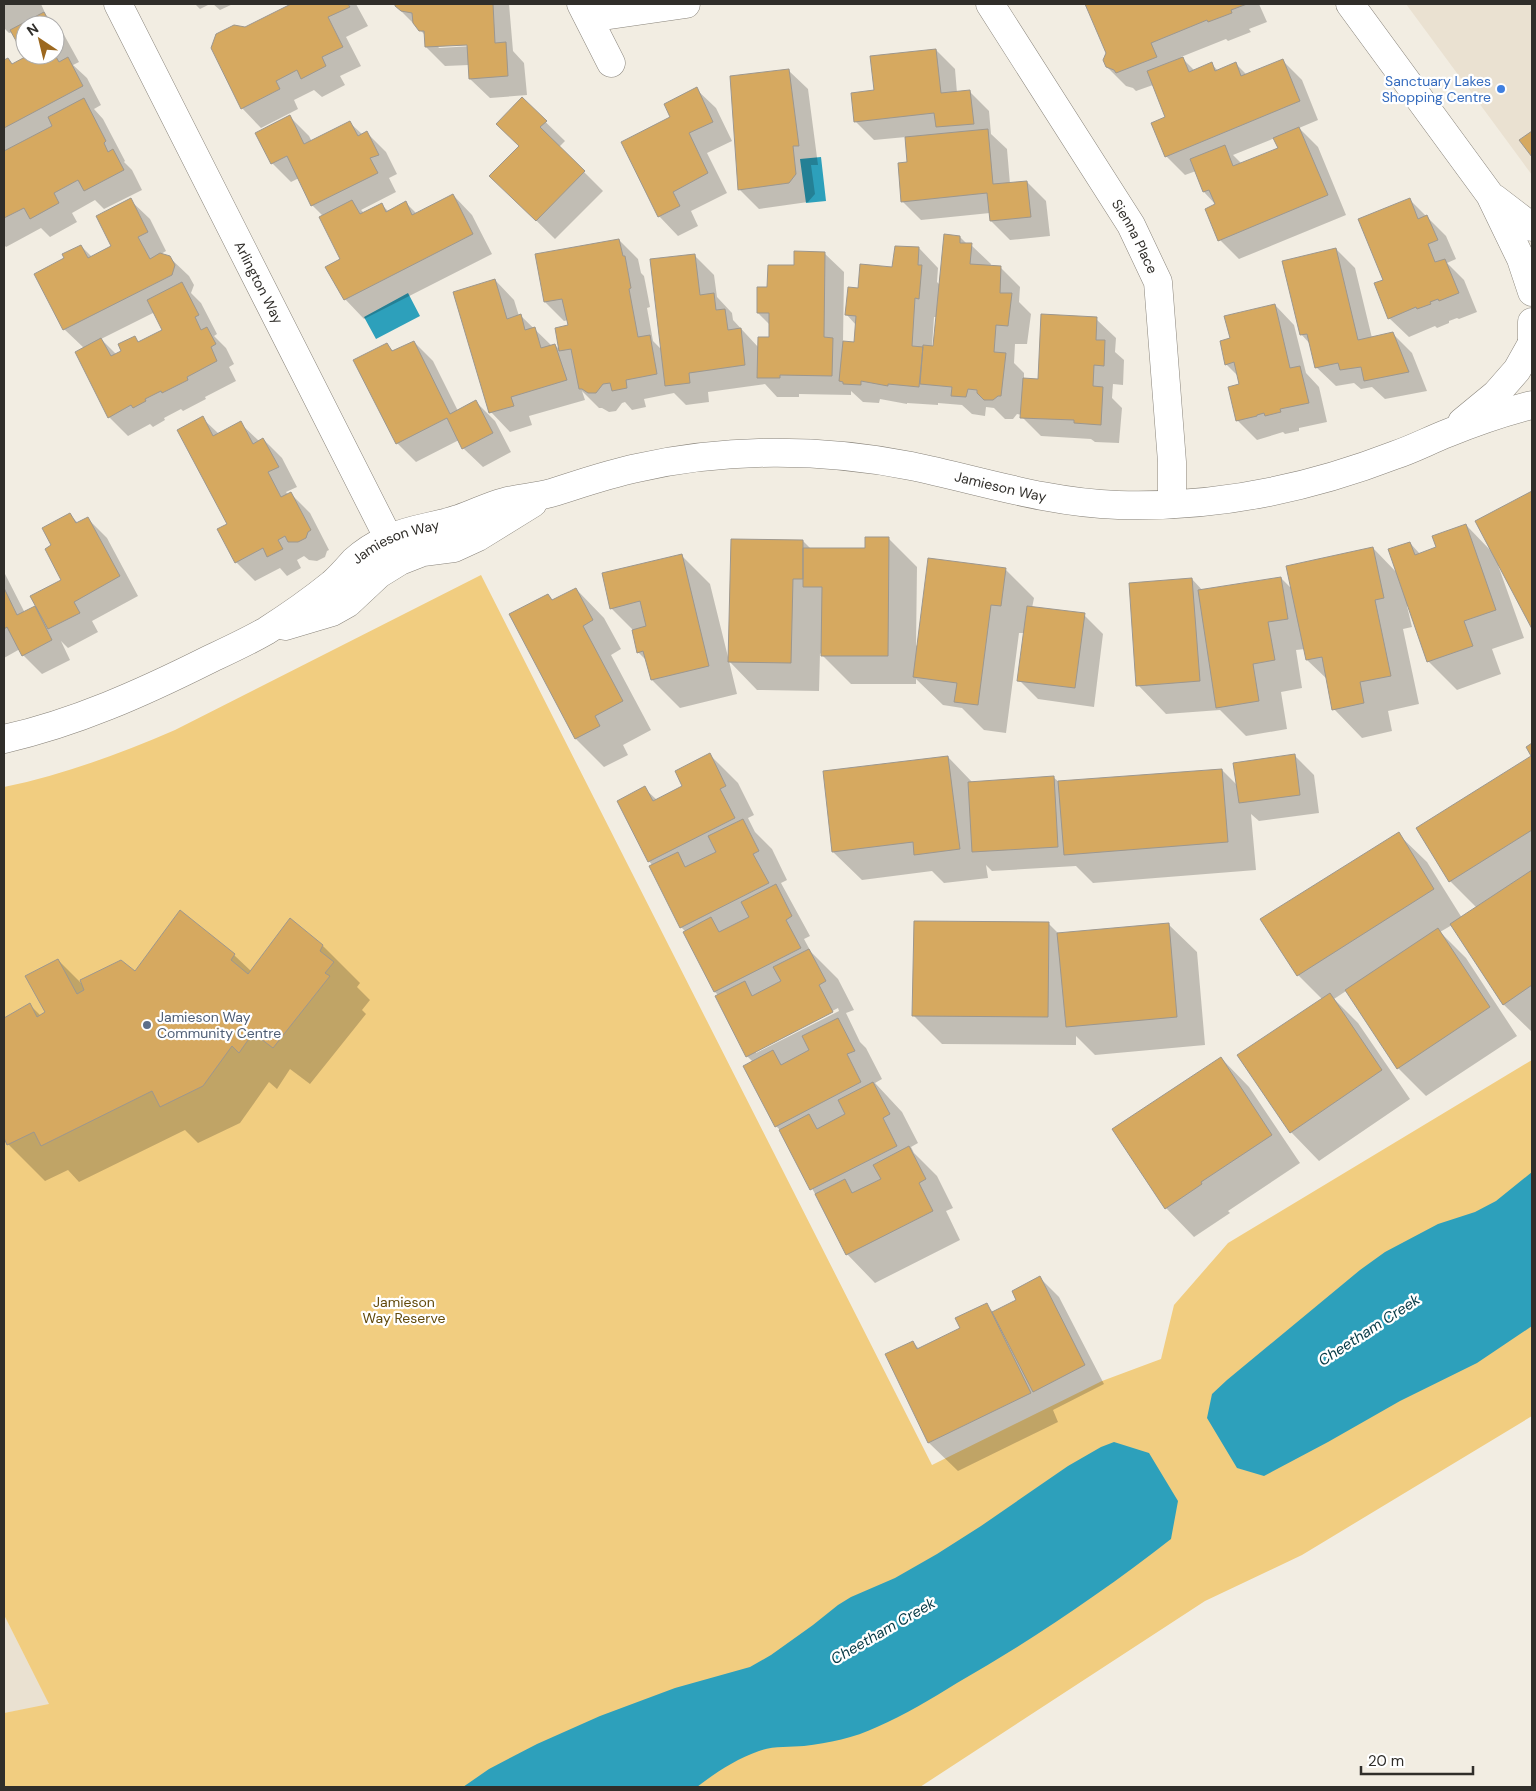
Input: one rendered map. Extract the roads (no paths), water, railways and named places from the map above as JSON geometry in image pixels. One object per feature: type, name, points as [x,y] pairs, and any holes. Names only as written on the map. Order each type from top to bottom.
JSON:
[{"type":"street","name":"Arlington Way","points":[[118,4],[394,550]]},
{"type":"street","points":[[611,64],[585,11],[686,4]]},
{"type":"street","name":"Sienna Place","points":[[990,4],[1131,226],[1158,282],[1172,462],[1172,504]]},
{"type":"street","points":[[1350,4],[1490,196],[1521,259],[1532,292]]},
{"type":"street","points":[[1490,196],[1532,227]]},
{"type":"street","name":"Jamieson Way","points":[[1450,432],[1496,394],[1517,370],[1532,338]]},
{"type":"street","name":"Jamieson Way","points":[[4,739],[68,721],[116,703],[162,683],[264,632],[332,612],[348,603],[379,574],[394,550],[423,552],[454,548],[470,541],[547,494],[582,482],[635,468],[686,458],[741,453],[850,456],[908,465],[1002,488],[1049,497],[1115,505],[1172,504],[1245,497],[1300,486],[1396,456],[1450,432],[1532,405]]},
{"type":"water","points":[[821,157],[826,201],[806,203],[800,159]]},
{"type":"water","points":[[408,293],[420,316],[376,339],[364,317]]},
{"type":"water","name":"Cheetham Creek","points":[[1532,1172],[1532,1326],[1477,1363],[1400,1401],[1264,1476],[1237,1468],[1207,1418],[1212,1394],[1360,1270],[1385,1252],[1438,1224],[1475,1212],[1496,1201]]},
{"type":"water","name":"Cheetham Creek","points":[[1114,1442],[1149,1453],[1178,1501],[1171,1539],[1093,1597],[1040,1633],[908,1712],[868,1731],[841,1740],[813,1745],[764,1749],[726,1767],[697,1787],[463,1787],[489,1769],[537,1744],[600,1716],[675,1688],[750,1667],[771,1655],[838,1605],[851,1597],[895,1578],[937,1554],[1068,1466],[1101,1447]]},
{"type":"place","name":"Sanctuary Lakes Shopping Centre","points":[[1501,89]]},
{"type":"place","name":"Jamieson Way Community Centre","points":[[147,1025]]},
{"type":"park label","name":"Jamieson Way Reserve","points":[[404,1310]]}]
